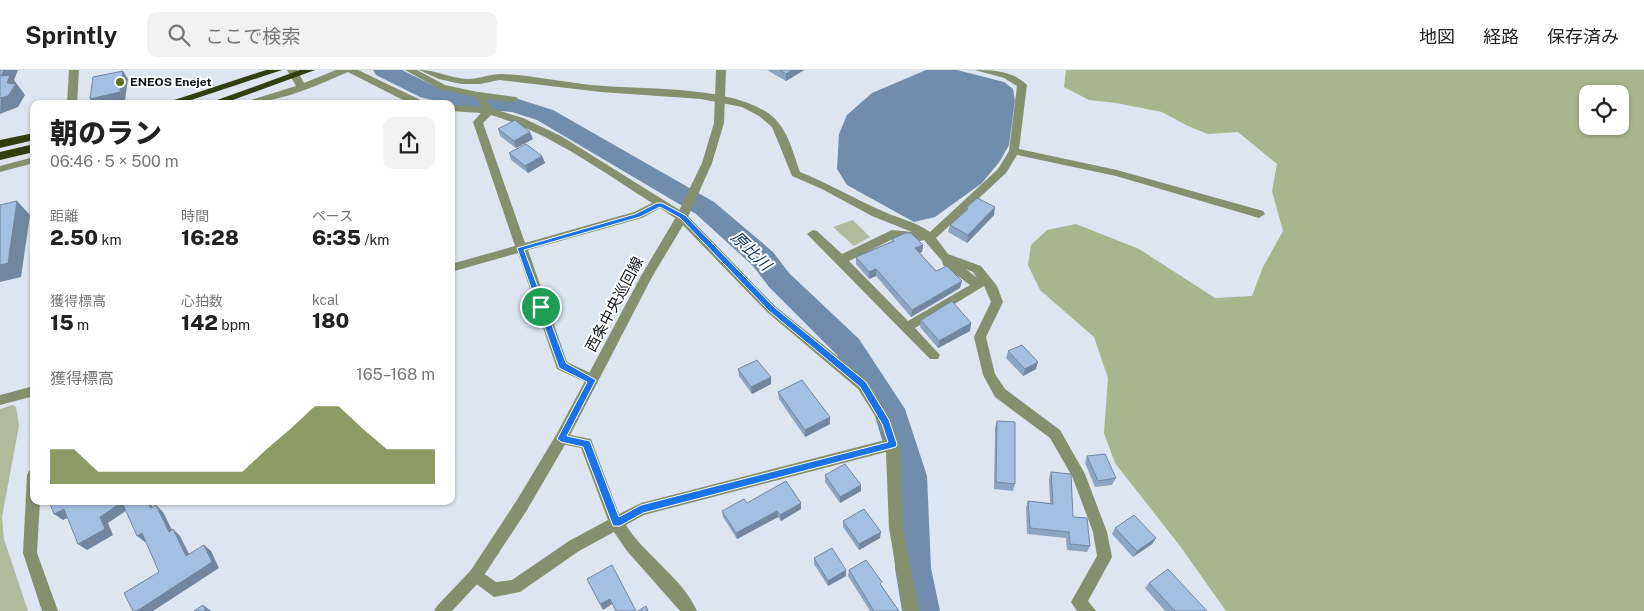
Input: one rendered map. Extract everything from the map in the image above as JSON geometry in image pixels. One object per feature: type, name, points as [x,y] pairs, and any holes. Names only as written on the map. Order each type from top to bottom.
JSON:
[{"type":"highway","points":[[180,100],[277,70]]},
{"type":"highway","points":[[222,100],[294,73],[310,70]]},
{"type":"highway","points":[[0,144],[30,137]]},
{"type":"highway","points":[[0,156],[30,149]]},
{"type":"street","points":[[72,100],[74,70]]},
{"type":"street","points":[[257,100],[302,87],[344,70]]},
{"type":"street","points":[[351,70],[410,100]]},
{"type":"street","points":[[410,70],[442,87],[479,95],[512,98]]},
{"type":"street","points":[[424,70],[444,80],[484,82],[499,78],[616,90],[722,98],[762,114],[777,125],[796,174],[826,186],[876,213],[919,230],[930,238],[948,263],[979,285],[907,327]]},
{"type":"street","name":"西条中央巡回線","points":[[442,611],[476,575],[522,505],[561,439],[647,276],[684,213],[719,123],[722,98],[721,70]]},
{"type":"street","points":[[930,238],[1002,171],[1014,151],[1022,85],[1007,76],[980,70]]},
{"type":"street","points":[[294,73],[302,87]]},
{"type":"street","points":[[479,95],[489,112]]},
{"type":"street","points":[[455,108],[489,112],[519,120],[557,138],[660,204],[684,213],[771,309],[863,385],[886,423],[893,444],[896,528],[911,611]]},
{"type":"street","points":[[489,112],[478,122],[562,366],[592,380]]},
{"type":"street","points":[[1014,151],[1116,174],[1259,214]]},
{"type":"street","points":[[0,168],[30,161]]},
{"type":"street","points":[[455,267],[638,215],[660,204]]},
{"type":"street","points":[[841,260],[896,233],[930,238]]},
{"type":"street","points":[[813,234],[934,355]]},
{"type":"street","points":[[944,257],[977,269],[993,289],[997,302],[980,337],[989,375],[1000,393],[1055,434],[1078,474],[1100,532],[1105,557],[1079,602],[1088,611]]},
{"type":"street","points":[[0,400],[30,392]]},
{"type":"street","points":[[561,439],[586,443],[617,523],[649,567],[682,599],[689,611]]},
{"type":"street","points":[[476,575],[494,590],[515,587],[574,546],[641,509],[893,444]]},
{"type":"street","points":[[32,505],[30,553],[50,611]]},
{"type":"green space","points":[[1066,70],[1644,70],[1644,611],[1226,611],[1180,546],[1115,463],[1104,433],[1108,378],[1094,337],[1040,290],[1028,265],[1031,245],[1047,230],[1076,224],[1139,249],[1215,298],[1252,296],[1263,267],[1283,231],[1272,191],[1277,164],[1238,132],[1208,134],[1162,112],[1089,100],[1064,87]]},
{"type":"green space","points":[[853,220],[870,237],[854,246],[833,227]]},
{"type":"green space","points":[[13,405],[16,407],[19,426],[2,517],[4,539],[28,611],[0,611],[0,409]]},
{"type":"water","points":[[926,70],[957,70],[1004,82],[1013,89],[1015,101],[1009,145],[1000,161],[982,183],[935,217],[914,222],[847,185],[837,169],[839,134],[847,115],[872,93]]},
{"type":"building","points":[[0,70],[4,70],[1,76],[10,75],[7,83],[16,84],[8,96],[0,98]]},
{"type":"building","points":[[780,70],[792,70],[786,74]]},
{"type":"building","points":[[123,71],[120,92],[90,99],[93,77]]},
{"type":"building","points":[[515,120],[530,132],[514,141],[498,129]]},
{"type":"building","points":[[526,144],[542,156],[525,166],[509,153]]},
{"type":"building","points":[[977,198],[995,207],[968,235],[950,225],[968,209],[966,208]]},
{"type":"building","points":[[17,201],[8,263],[0,265],[0,205]]},
{"type":"building","points":[[905,233],[911,233],[923,245],[915,248],[936,271],[947,266],[962,281],[912,310],[876,269],[869,272],[856,257],[894,241],[892,239]]},
{"type":"building","points":[[952,301],[971,323],[939,341],[921,320]]},
{"type":"building","points":[[1022,345],[1038,362],[1025,369],[1008,351]]},
{"type":"building","points":[[757,360],[771,377],[751,387],[738,369]]},
{"type":"building","points":[[802,380],[830,417],[805,430],[778,392]]},
{"type":"building","points":[[997,421],[1015,422],[1015,484],[996,482]]},
{"type":"building","points":[[1105,454],[1116,478],[1098,481],[1087,456]]},
{"type":"building","points":[[845,464],[861,485],[840,497],[825,475]]},
{"type":"building","points":[[1051,472],[1071,474],[1073,517],[1087,518],[1090,546],[1070,544],[1069,532],[1030,528],[1028,501],[1053,504]]},
{"type":"building","points":[[786,481],[801,503],[780,515],[777,511],[736,533],[722,511],[744,499],[747,503]]},
{"type":"building","points":[[51,505],[118,505],[100,517],[105,529],[78,544],[64,509],[54,514]]},
{"type":"building","points":[[123,505],[148,505],[151,508],[156,505],[169,532],[173,529],[186,556],[204,545],[212,562],[137,611],[133,611],[124,593],[159,572],[142,533],[137,536]]},
{"type":"building","points":[[864,509],[881,532],[859,544],[843,521]]},
{"type":"building","points":[[1134,515],[1156,538],[1137,551],[1115,528]]},
{"type":"building","points":[[832,548],[846,570],[828,581],[814,558]]},
{"type":"building","points":[[866,560],[899,611],[874,611],[849,570]]},
{"type":"building","points":[[612,565],[636,611],[616,611],[610,599],[600,604],[587,579]]},
{"type":"building","points":[[1168,569],[1207,611],[1175,611],[1149,583]]},
{"type":"building","points":[[203,605],[206,611],[194,611]]},
{"type":"building","points":[[646,606],[648,611],[638,611]]},
{"type":"waterway","name":"原比川","points":[[384,70],[428,92],[468,102],[515,105],[545,115],[600,145],[705,208],[763,259],[779,280],[848,347],[889,409],[910,476],[913,568],[921,611]]},
{"type":"place","name":"ENEOS Enejet","points":[[120,82]]},
{"type":"route","points":[[660,204],[682,217],[771,309],[863,385],[886,423],[893,444],[641,509],[617,523],[586,443],[561,439],[592,380],[562,366],[541,307],[520,248],[638,215],[660,204]]}]
